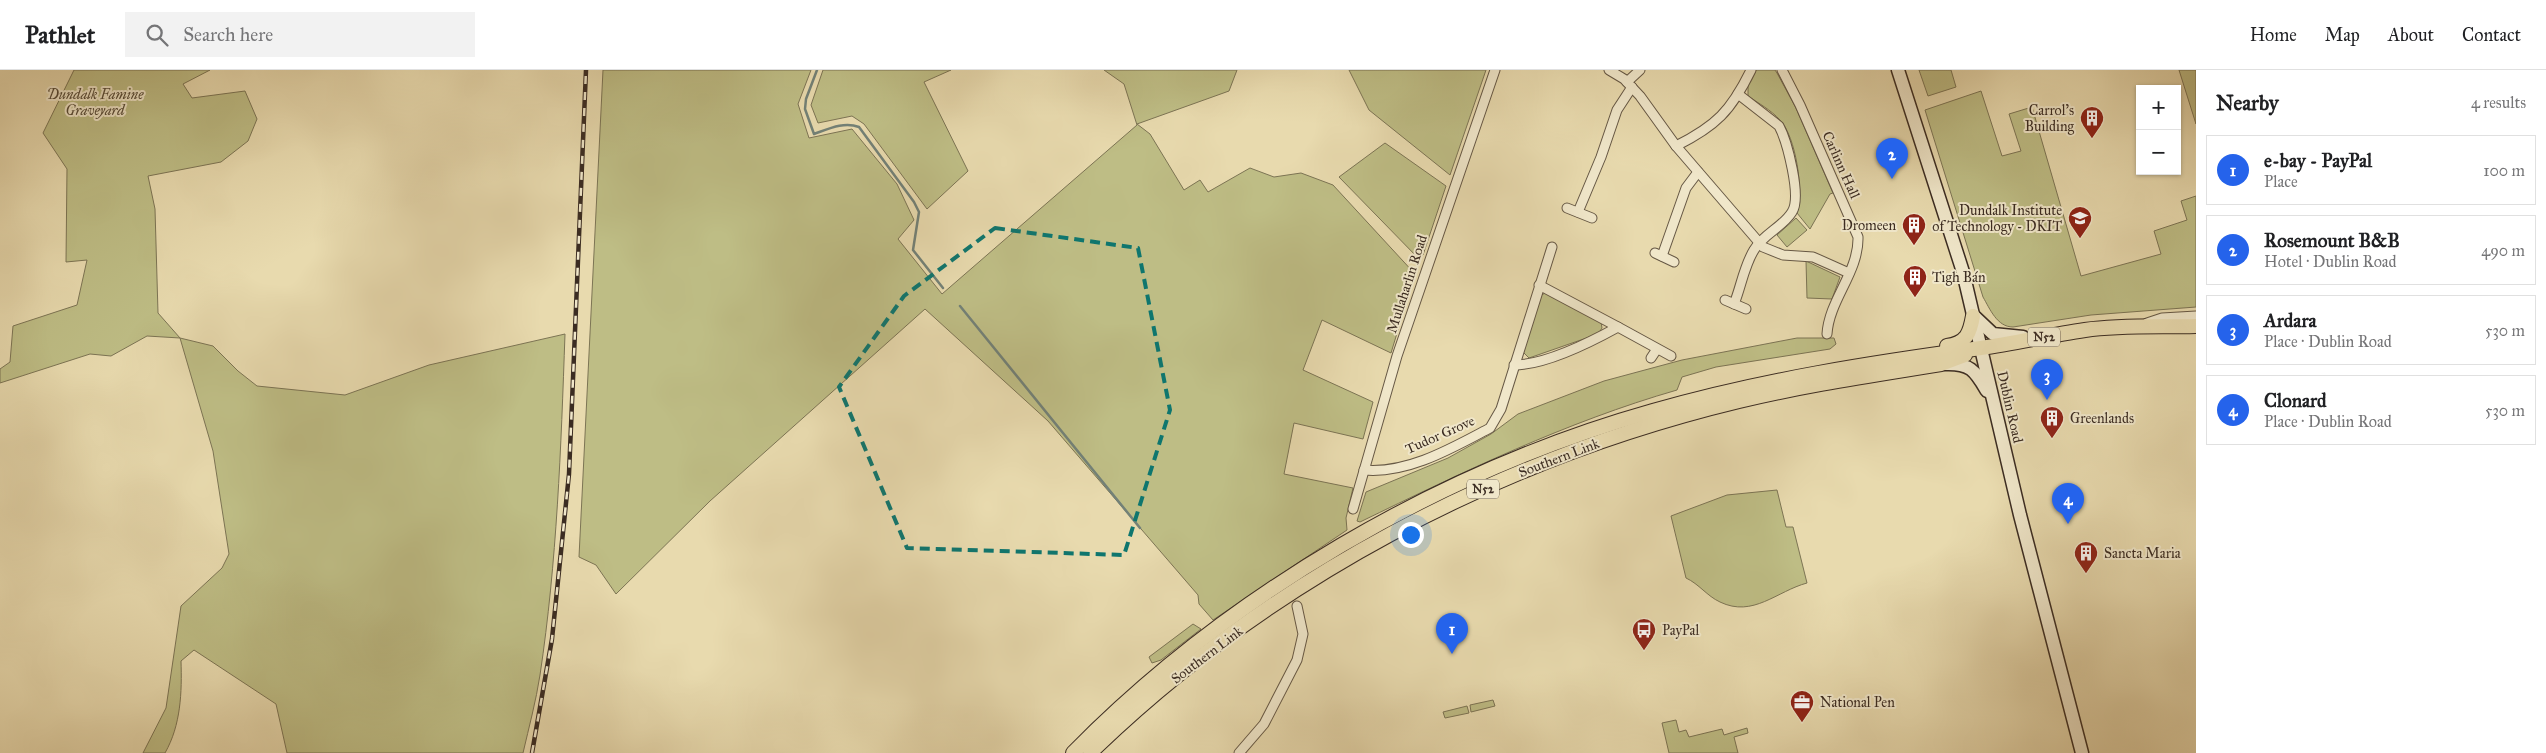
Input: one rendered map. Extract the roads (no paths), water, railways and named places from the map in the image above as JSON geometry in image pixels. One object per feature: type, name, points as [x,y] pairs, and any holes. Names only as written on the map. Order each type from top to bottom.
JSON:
[{"type":"main road","name":"Dublin Road","points":[[1898,70],[1950,227],[1974,316],[1991,398],[2082,753]]},
{"type":"main road","points":[[1974,316],[1993,334],[2004,337],[2040,337]]},
{"type":"main road","points":[[1888,360],[1907,353],[1960,342],[1970,334],[1974,316]]},
{"type":"main road","name":"N52","points":[[1888,360],[1981,348],[2088,330],[2196,326]]},
{"type":"main road","name":"Southern Link","points":[[1090,753],[1176,677],[1280,601],[1351,556],[1421,518],[1470,495],[1577,451],[1668,421],[1748,399],[1941,364],[1981,348]]},
{"type":"main road","name":"Southern Link","points":[[1072,753],[1162,672],[1242,610],[1321,556],[1418,505],[1542,449],[1651,411],[1740,388],[1888,360]]},
{"type":"main road","points":[[1941,364],[1960,364],[1971,368],[1991,398]]},
{"type":"street","name":"Mullaharlin Road","points":[[1353,509],[1413,308],[1495,70]]},
{"type":"street","points":[[1609,70],[1630,85],[1656,116],[1676,146],[1758,243],[1776,253],[1808,256],[1849,273]]},
{"type":"street","points":[[1578,212],[1601,157],[1617,110],[1640,70]]},
{"type":"street","points":[[1676,146],[1707,130],[1738,94],[1751,70]]},
{"type":"street","name":"Carlinn Hall","points":[[1782,70],[1800,105],[1831,180],[1856,231],[1857,249],[1831,314],[1827,334]]},
{"type":"street","points":[[1734,304],[1748,262],[1758,243],[1793,212],[1795,202],[1789,152],[1779,126],[1738,94]]},
{"type":"street","points":[[1674,262],[1658,255],[1686,188],[1698,172]]},
{"type":"street","points":[[1567,208],[1592,218]]},
{"type":"street","name":"Tudor Grove","points":[[1364,470],[1392,470],[1440,453],[1490,428],[1501,409],[1552,248]]},
{"type":"street","points":[[1539,285],[1618,326],[1670,356]]},
{"type":"street","points":[[1725,300],[1746,309]]},
{"type":"street","points":[[2136,328],[2162,318],[2196,316]]},
{"type":"street","points":[[1514,365],[1524,365],[1566,352],[1618,326]]},
{"type":"street","points":[[1651,358],[1656,348]]},
{"type":"street","points":[[1239,753],[1264,724],[1297,660],[1303,634],[1297,606]]},
{"type":"waterway","points":[[817,70],[806,99],[805,109],[814,134],[842,125],[859,127],[914,202],[919,212],[913,250],[943,288]]},
{"type":"waterway","points":[[960,306],[1140,528]]},
{"type":"railway","points":[[532,753],[552,639],[569,474],[586,70]]},
{"type":"place","name":"Carrol's Building","points":[[2092,139]]},
{"type":"place","name":"Rosemount B&B","points":[[1892,179]]},
{"type":"place","name":"Dundalk Institute of Technology - DKIT","points":[[2080,239]]},
{"type":"place","name":"Dromeen","points":[[1914,246]]},
{"type":"place","name":"Tigh Bán","points":[[1915,298]]},
{"type":"place","name":"Ardara","points":[[2047,400]]},
{"type":"place","name":"Greenlands","points":[[2052,439]]},
{"type":"place","name":"Clonard","points":[[2068,524]]},
{"type":"place","name":"Sancta Maria","points":[[2086,574]]},
{"type":"place","name":"PayPal","points":[[1644,651]]},
{"type":"place","name":"e-bay - PayPal","points":[[1452,654]]},
{"type":"place","name":"National Pen","points":[[1802,723]]},
{"type":"park label","name":"Dundalk Famine Graveyard","points":[[95,102]]}]
